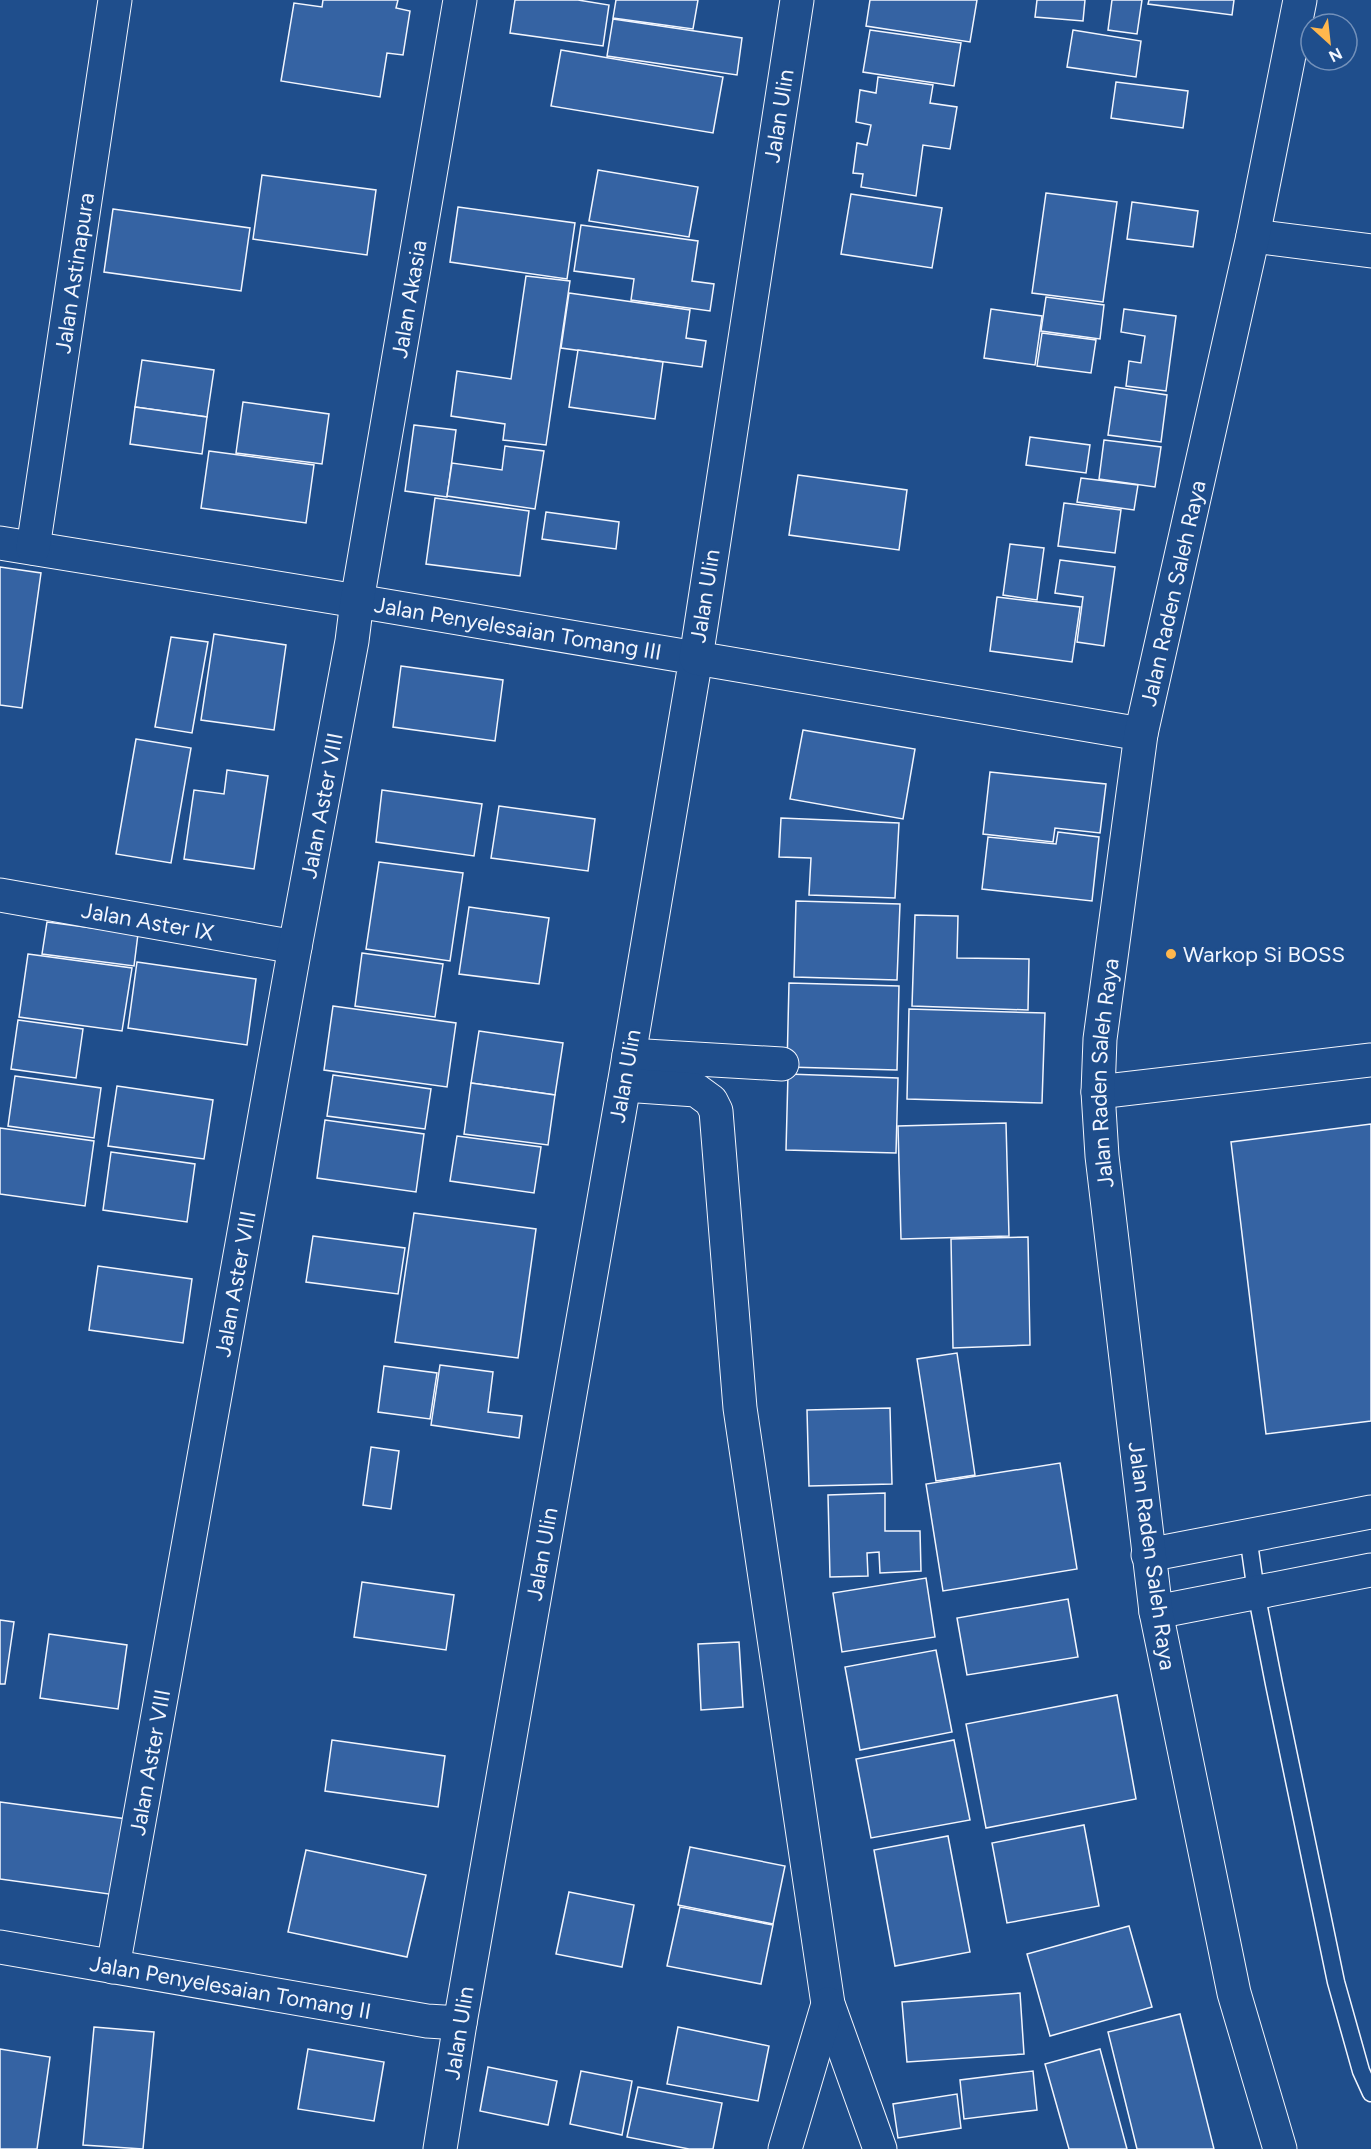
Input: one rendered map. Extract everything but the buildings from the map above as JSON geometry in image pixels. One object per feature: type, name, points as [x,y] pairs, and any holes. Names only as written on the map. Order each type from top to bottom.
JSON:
[{"type":"street","name":"Jalan Astinapura","points":[[33,548],[115,0]]},
{"type":"street","name":"Jalan Akasia","points":[[357,601],[460,0]]},
{"type":"street","name":"Jalan Ulin","points":[[441,2149],[460,2023],[627,1070],[696,658],[796,0]]},
{"type":"street","name":"Jalan Raden Saleh Raya","points":[[1280,2149],[1234,1992],[1156,1612],[1102,1156],[1098,1092],[1100,1039],[1141,734],[1253,236],[1300,0]]},
{"type":"street","points":[[1253,236],[1371,251]]},
{"type":"street","name":"Jalan Penyelesaian Tomang III","points":[[0,543],[1141,734]]},
{"type":"street","name":"Jalan Aster VIII","points":[[112,1967],[352,641],[357,601]]},
{"type":"street","name":"Jalan Aster IX","points":[[0,895],[295,947]]},
{"type":"street","points":[[1098,1092],[1371,1060]]},
{"type":"street","points":[[627,1070],[782,1064]]},
{"type":"street","points":[[627,1070],[696,1090],[711,1101],[716,1111],[740,1408],[828,2004],[880,2149]]},
{"type":"street","points":[[1148,1555],[1371,1512]]},
{"type":"street","points":[[1156,1612],[1371,1569]]},
{"type":"street","name":"Jalan Penyelesaian Tomang II","points":[[0,1947],[427,2021],[460,2023]]},
{"type":"street","points":[[785,2149],[828,2004]]},
{"type":"lane","points":[[1248,1536],[1256,1592],[1336,1982],[1360,2071],[1371,2093]]},
{"type":"place","name":"Warkop Si BOSS","points":[[1171,954]]}]
